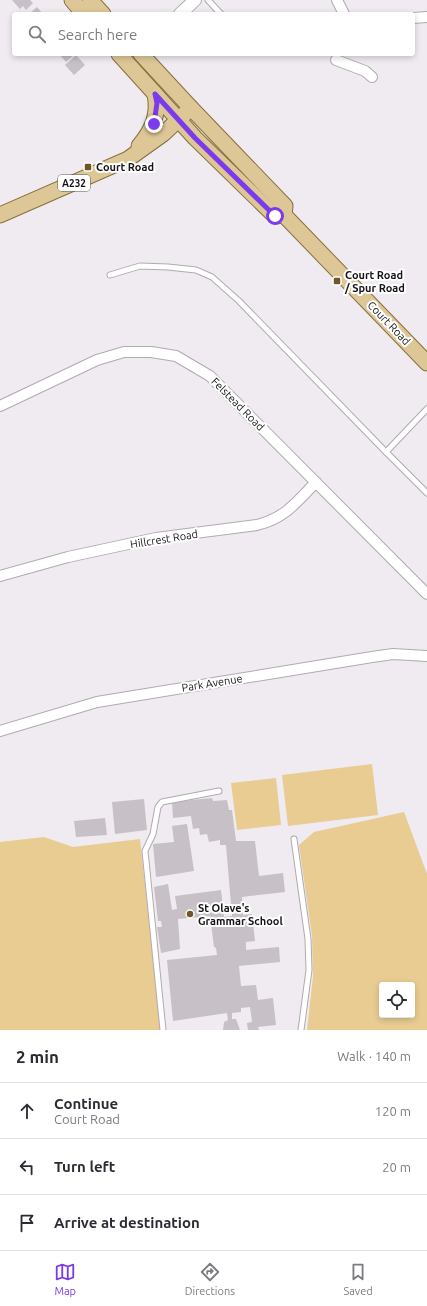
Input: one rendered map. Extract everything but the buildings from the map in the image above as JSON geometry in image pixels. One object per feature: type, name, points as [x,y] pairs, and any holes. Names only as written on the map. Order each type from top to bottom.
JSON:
[{"type":"main road","points":[[72,0],[82,12]]},
{"type":"main road","points":[[90,0],[101,12]]},
{"type":"main road","name":"Court Road","points":[[121,56],[179,120],[239,182],[275,216],[284,215]]},
{"type":"main road","name":"Court Road","points":[[143,56],[285,206],[284,215]]},
{"type":"main road","points":[[128,159],[150,133],[154,124],[157,103],[155,94]]},
{"type":"main road","points":[[128,159],[146,148],[191,108]]},
{"type":"main road","name":"A232","points":[[0,215],[128,159]]},
{"type":"main road","name":"Court Road","points":[[284,215],[427,362]]},
{"type":"street","points":[[337,0],[343,12]]},
{"type":"street","points":[[182,12],[192,1]]},
{"type":"street","points":[[415,18],[427,17]]},
{"type":"street","points":[[136,73],[134,68],[140,56]]},
{"type":"street","points":[[343,59],[365,70],[372,77]]},
{"type":"street","name":"Felstead Road","points":[[0,406],[97,360],[124,352],[151,352],[176,356],[210,376],[427,594]]},
{"type":"street","name":"Hillcrest Road","points":[[0,576],[68,557],[156,538],[257,525],[272,521],[286,513],[316,482]]},
{"type":"street","name":"Park Avenue","points":[[0,731],[97,702],[372,656],[393,654],[427,656]]},
{"type":"lane","points":[[208,0],[219,12]]},
{"type":"lane","points":[[110,275],[140,266],[168,266],[196,270],[212,277],[239,301],[427,493]]},
{"type":"lane","points":[[386,452],[427,409]]},
{"type":"lane","points":[[163,1030],[145,851],[153,834],[158,807],[162,802],[219,791]]},
{"type":"lane","points":[[294,839],[308,938],[307,998],[302,1030]]},
{"type":"shaded area","points":[[372,764],[378,815],[288,826],[282,775]]},
{"type":"shaded area","points":[[276,778],[281,825],[237,830],[231,783]]},
{"type":"shaded area","points":[[404,812],[427,874],[427,1030],[307,1030],[313,976],[312,936],[299,845],[314,832]]},
{"type":"shaded area","points":[[44,837],[73,847],[140,839],[161,1030],[0,1030],[0,842]]},
{"type":"place","name":"Court Road","points":[[88,167]]},
{"type":"place","name":"Court Road / Spur Road","points":[[337,281]]},
{"type":"place","name":"St Olave's Grammar School","points":[[190,914]]},
{"type":"route","points":[[154,124],[157,110],[155,94],[195,138],[202,143],[239,182],[275,216]]}]
